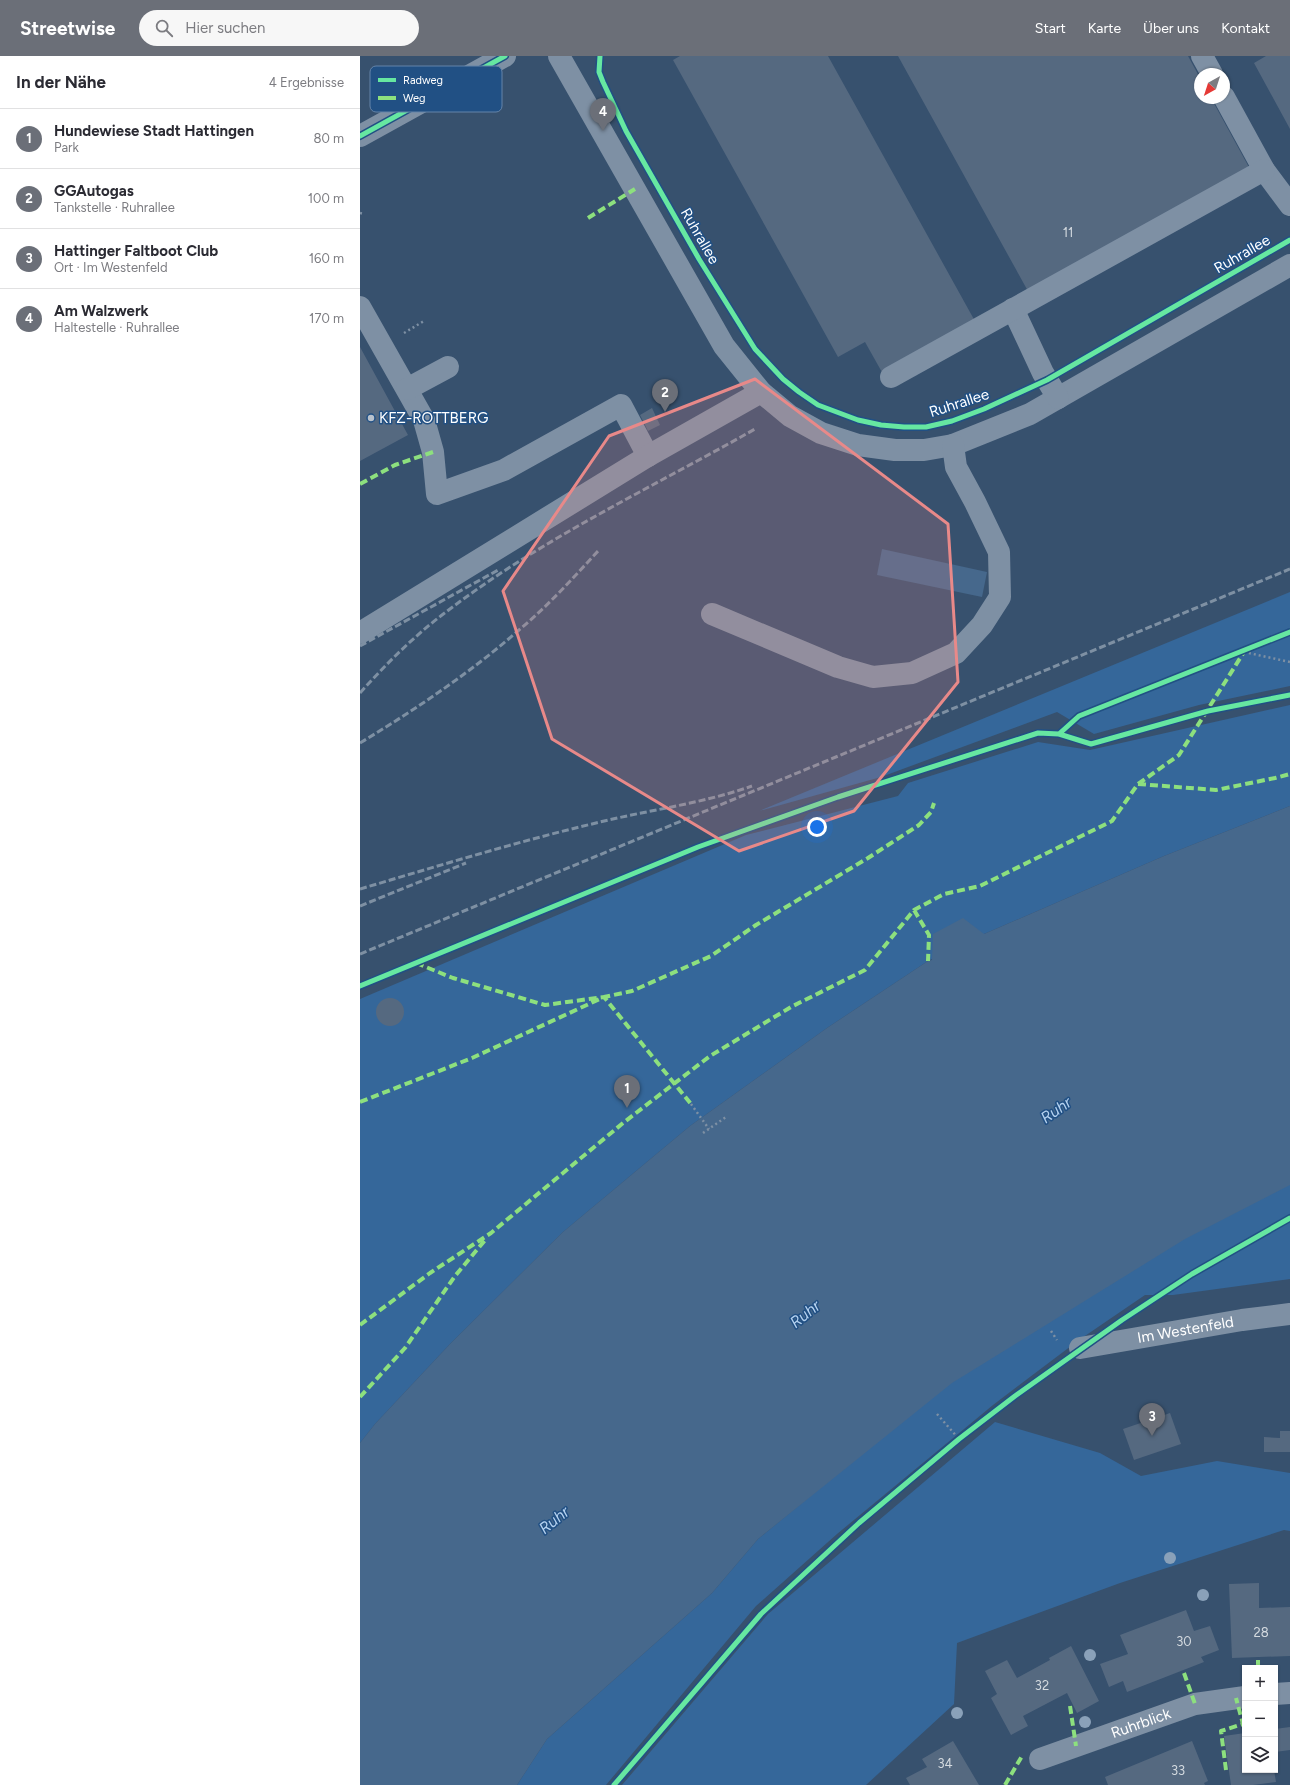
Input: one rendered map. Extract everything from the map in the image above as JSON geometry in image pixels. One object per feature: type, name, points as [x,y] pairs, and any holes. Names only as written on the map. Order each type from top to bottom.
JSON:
[{"type":"street","points":[[487,66],[505,56]]},
{"type":"street","points":[[559,56],[724,346],[761,392],[790,416],[821,434],[858,445],[895,450],[924,450],[953,446],[1030,414],[1290,265]]},
{"type":"street","points":[[1202,56],[1209,68]]},
{"type":"street","points":[[1228,104],[1264,170],[1290,205]]},
{"type":"street","points":[[360,136],[404,112]]},
{"type":"street","points":[[891,377],[1264,170]]},
{"type":"street","points":[[360,307],[424,420],[433,452],[437,494],[504,470],[621,406],[648,456]]},
{"type":"street","points":[[1013,309],[1043,373],[1058,398]]},
{"type":"street","points":[[407,389],[448,367]]},
{"type":"street","points":[[360,633],[648,456],[761,392]]},
{"type":"street","points":[[712,614],[838,667],[873,676],[912,673],[956,653],[982,625],[1000,597],[999,552],[956,467],[953,446]]},
{"type":"street","name":"Im Westenfeld","points":[[1080,1348],[1242,1320],[1290,1314]]},
{"type":"street","points":[[1278,1694],[1290,1693]]},
{"type":"street","name":"Ruhrblick","points":[[1040,1759],[1195,1704],[1242,1697]]},
{"type":"path","points":[[600,56],[601,77]]},
{"type":"path","points":[[360,213],[364,214]]},
{"type":"path","points":[[1244,652],[1290,662]]},
{"type":"path","points":[[691,1104],[709,1129]]},
{"type":"path","points":[[702,1133],[726,1117]]},
{"type":"path","points":[[937,1414],[959,1439]]},
{"type":"highlighted area","points":[[755,379],[948,524],[958,682],[854,811],[739,851],[552,739],[503,591],[609,436]]},
{"type":"shaded area","points":[[1290,592],[1290,686],[1199,705],[1094,734],[1057,712],[881,777],[759,811]]},
{"type":"shaded area","points":[[1290,705],[1290,806],[1164,856],[984,934],[928,961],[827,1028],[690,1126],[563,1232],[450,1344],[375,1424],[360,1443],[360,999],[746,835],[898,796],[908,783],[1038,742],[1090,750]]},
{"type":"shaded area","points":[[1290,1184],[1290,1279],[1173,1295],[1145,1295],[1079,1340],[993,1405],[837,1534],[756,1606],[606,1785],[517,1785],[547,1739],[712,1593],[758,1539],[951,1381],[1185,1238]]},
{"type":"shaded area","points":[[995,1422],[1100,1453],[1141,1476],[1217,1461],[1290,1473],[1290,1531],[1284,1530],[1120,1583],[957,1643],[954,1704],[866,1785],[622,1785],[768,1614]]},
{"type":"water","points":[[882,549],[987,572],[982,597],[877,575]]},
{"type":"water","name":"Ruhr","points":[[1290,806],[1290,1185],[1185,1239],[952,1383],[758,1539],[712,1593],[547,1739],[517,1785],[360,1785],[360,1443],[375,1424],[450,1344],[563,1232],[690,1126],[827,1028],[928,961],[932,960],[933,934],[963,918],[984,934],[1164,856]]},
{"type":"building","points":[[680,56],[828,56],[976,323],[883,374],[865,342],[838,357],[673,60]]},
{"type":"building","points":[[898,56],[1188,56],[1195,68],[1194,104],[1214,104],[1251,171],[1029,293]]},
{"type":"building","points":[[1266,56],[1290,56],[1290,129],[1254,63]]},
{"type":"building","points":[[360,347],[408,435],[360,461]]},
{"type":"building","points":[[652,408],[660,425],[648,431],[640,415]]},
{"type":"building","points":[[390,998],[400,1002],[404,1012],[400,1022],[390,1026],[380,1022],[376,1012],[380,1002]]},
{"type":"building","points":[[1170,1413],[1181,1444],[1134,1460],[1123,1429]]},
{"type":"building","points":[[1280,1431],[1290,1431],[1290,1452],[1264,1452],[1264,1437],[1280,1438]]},
{"type":"building","points":[[1259,1583],[1259,1608],[1290,1607],[1290,1656],[1232,1658],[1229,1584]]},
{"type":"building","points":[[1186,1610],[1194,1631],[1210,1626],[1219,1650],[1201,1657],[1204,1662],[1127,1692],[1123,1681],[1109,1687],[1100,1664],[1128,1654],[1120,1635]]},
{"type":"building","points":[[1071,1646],[1099,1701],[1077,1713],[1067,1693],[1023,1716],[1028,1726],[1011,1735],[991,1698],[997,1694],[985,1671],[1007,1660],[1017,1678],[1050,1660],[1049,1658]]},
{"type":"building","points":[[1290,1727],[1290,1750],[1278,1752],[1278,1729]]},
{"type":"building","points":[[1242,1733],[1242,1773],[1274,1773],[1276,1782],[1253,1785],[1231,1785],[1224,1736]]},
{"type":"building","points":[[953,1741],[979,1785],[910,1785],[906,1778],[927,1767],[922,1759]]},
{"type":"building","points":[[1192,1741],[1208,1781],[1204,1783],[1205,1785],[1108,1785],[1105,1777]]},
{"type":"railway","points":[[360,693],[390,661],[423,631],[482,586],[520,561],[597,515],[755,429]]},
{"type":"railway","points":[[360,743],[442,690],[500,646],[550,602],[599,550]]},
{"type":"railway","points":[[360,646],[500,569]]},
{"type":"railway","points":[[360,954],[1290,569]]},
{"type":"railway","points":[[360,889],[477,854],[566,830],[713,798],[752,786]]},
{"type":"railway","points":[[360,906],[466,863]]},
{"type":"marked path","points":[[588,218],[635,189]]},
{"type":"marked path","points":[[360,484],[395,465],[433,452]]},
{"type":"marked path","points":[[360,1325],[430,1273],[491,1233],[623,1123],[710,1056],[791,1007],[865,970],[914,910],[944,894],[980,886],[1112,821],[1138,784],[1179,755],[1244,652]]},
{"type":"marked path","points":[[1138,784],[1216,790],[1290,774]]},
{"type":"marked path","points":[[360,1102],[472,1058],[604,997],[632,991],[711,956],[756,925],[868,858],[919,825],[931,812],[934,803]]},
{"type":"marked path","points":[[914,910],[929,935],[928,961]]},
{"type":"marked path","points":[[416,963],[453,978],[545,1005],[604,997],[691,1104]]},
{"type":"marked path","points":[[360,1397],[405,1348],[455,1276],[486,1239]]},
{"type":"marked path","points":[[1258,1660],[1258,1665]]},
{"type":"marked path","points":[[1184,1673],[1195,1704]]},
{"type":"marked path","points":[[1226,1770],[1221,1731],[1243,1724],[1236,1698]]},
{"type":"marked path","points":[[1070,1706],[1076,1746]]},
{"type":"marked path","points":[[1005,1785],[1022,1756]]},
{"type":"cycle path","points":[[487,66],[505,56]]},
{"type":"cycle path","name":"Ruhrallee","points":[[600,56],[599,72],[626,131],[699,259],[755,349],[783,379],[799,392],[818,405],[858,420],[881,425],[926,427],[952,421],[984,409],[1047,380],[1290,240]]},
{"type":"cycle path","points":[[360,136],[404,112]]},
{"type":"cycle path","points":[[1059,734],[1079,716],[1290,632]]},
{"type":"cycle path","points":[[360,986],[698,847],[838,797],[1038,733],[1059,734],[1091,744],[1208,711],[1290,695]]},
{"type":"cycle path","points":[[614,1785],[761,1614],[859,1523],[959,1439],[1015,1396],[1122,1320],[1192,1274],[1290,1218]]},
{"type":"place","name":"Am Walzwerk","points":[[603,131]]},
{"type":"place","name":"GGAutogas","points":[[665,412]]},
{"type":"place","name":"KFZ-ROTTBERG","points":[[371,418]]},
{"type":"place","name":"Hundewiese Stadt Hattingen","points":[[627,1108]]},
{"type":"place","name":"Hattinger Faltboot Club","points":[[1152,1436]]}]
